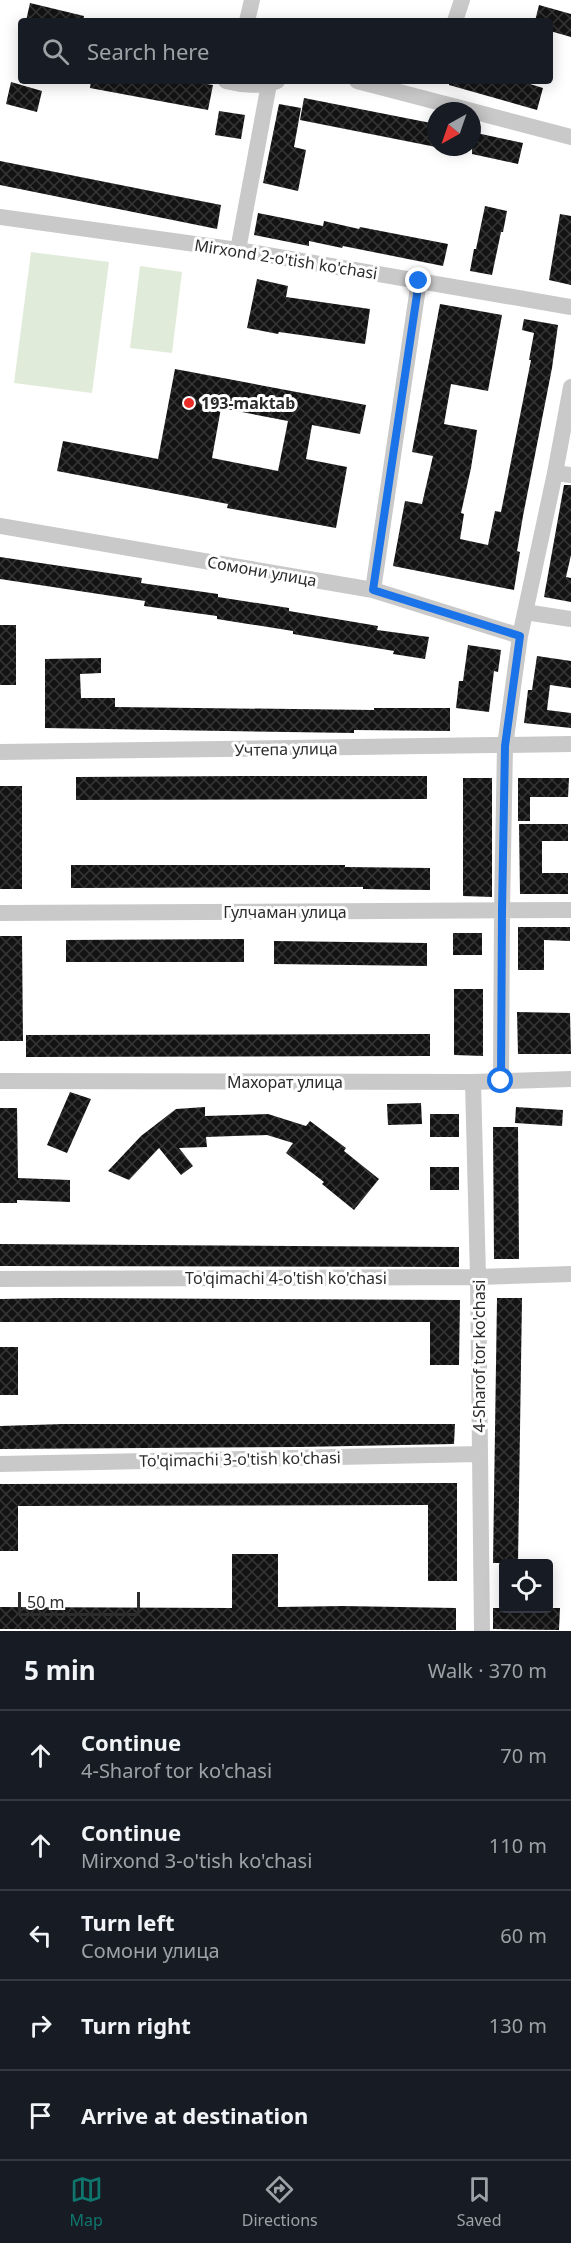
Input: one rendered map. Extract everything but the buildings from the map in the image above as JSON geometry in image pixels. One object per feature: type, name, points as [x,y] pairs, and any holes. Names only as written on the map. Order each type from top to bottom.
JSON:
[{"type":"street","points":[[249,18],[252,0]]},
{"type":"street","points":[[456,18],[462,0]]},
{"type":"street","points":[[238,250],[273,84]]},
{"type":"street","points":[[368,84],[438,102]]},
{"type":"street","points":[[481,113],[571,137]]},
{"type":"street","name":"Mirxond 2-o'tish ko'chasi","points":[[0,217],[238,250],[571,307]]},
{"type":"street","points":[[373,590],[419,281]]},
{"type":"street","points":[[501,1081],[505,746],[525,612],[563,474],[571,387]]},
{"type":"street","name":"Сомони улица","points":[[0,526],[373,590],[520,636]]},
{"type":"street","points":[[525,612],[571,619]]},
{"type":"street","name":"Учтепа улица","points":[[0,752],[571,744]]},
{"type":"street","name":"Гулчаман улица","points":[[0,913],[571,910]]},
{"type":"street","name":"Махорат улица","points":[[0,1081],[473,1082],[571,1079]]},
{"type":"street","name":"4-Sharof tor ko'chasi","points":[[473,1082],[478,1277],[482,1631]]},
{"type":"street","name":"To'qimachi 4-o'tish ko'chasi","points":[[0,1279],[478,1277],[571,1274]]},
{"type":"street","name":"To'qimachi 3-o'tish ko'chasi","points":[[0,1464],[480,1454]]},
{"type":"green space","points":[[31,252],[109,262],[92,393],[14,383]]},
{"type":"green space","points":[[140,266],[182,272],[172,353],[130,348]]},
{"type":"place","name":"193-maktab","points":[[189,403]]},
{"type":"route","points":[[419,281],[373,590],[520,636],[505,746],[501,1081]]}]
